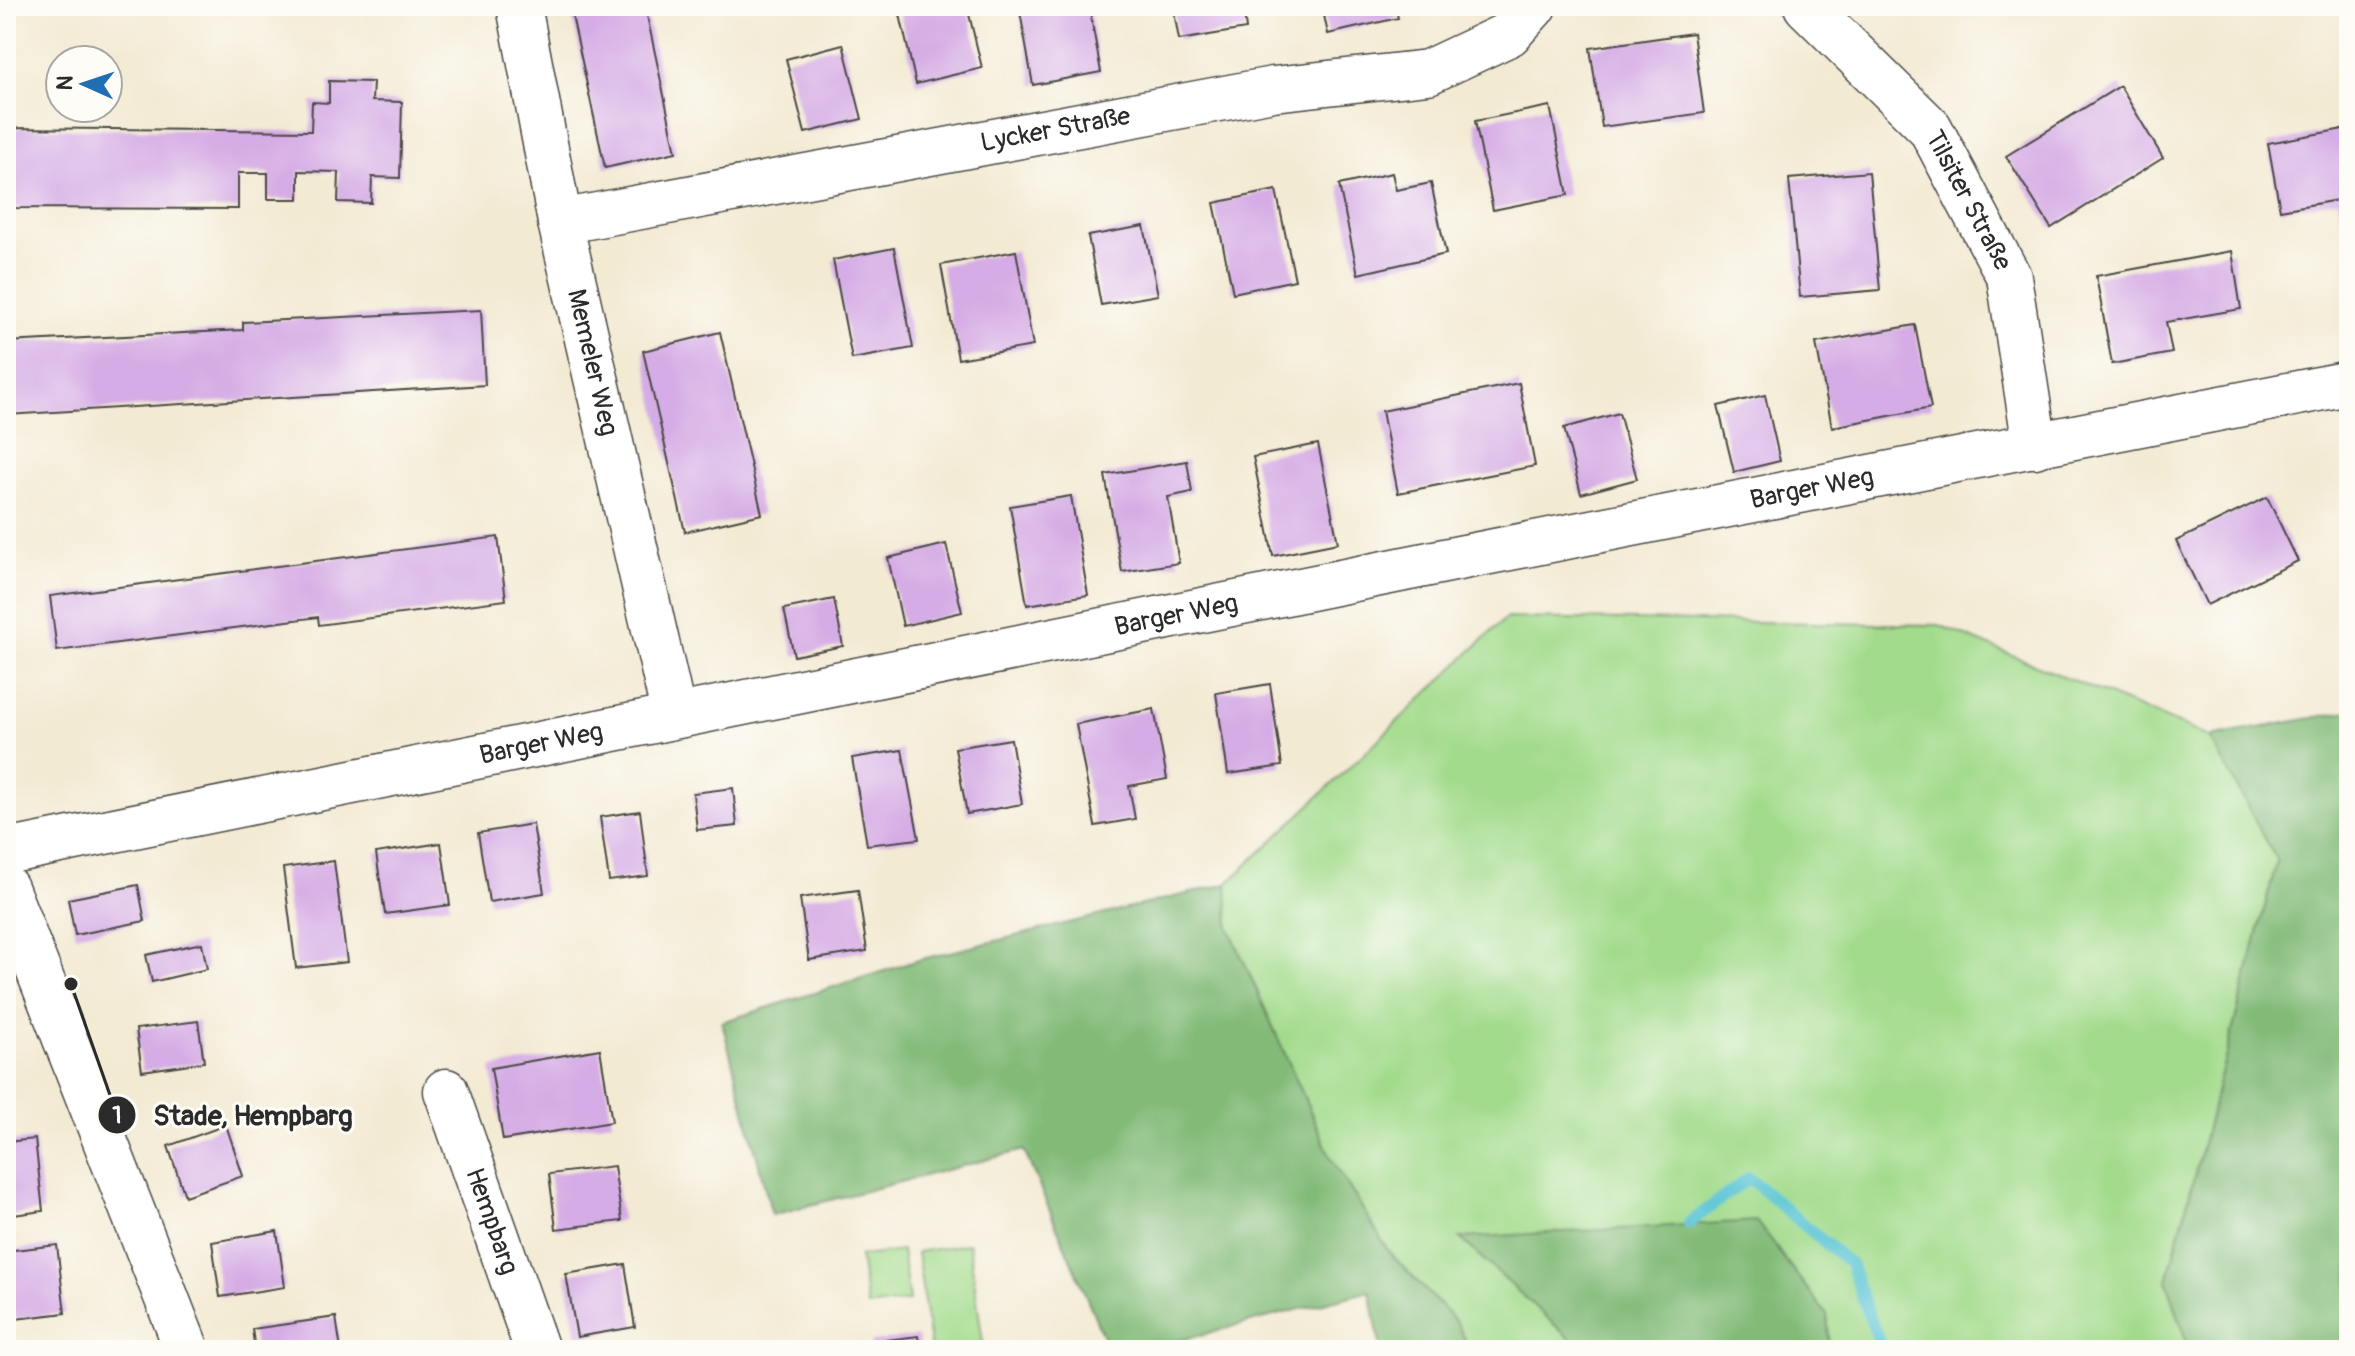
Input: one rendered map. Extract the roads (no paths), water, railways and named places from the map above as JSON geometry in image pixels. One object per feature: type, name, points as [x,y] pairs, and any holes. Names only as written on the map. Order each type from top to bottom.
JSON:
[{"type":"street","name":"Memeler Weg","points":[[519,6],[560,222],[674,716]]},
{"type":"street","name":"Lycker Straße","points":[[560,222],[1273,89],[1428,72],[1509,34],[1534,6]]},
{"type":"street","name":"Tilsiter Straße","points":[[1806,6],[1930,128],[2009,277],[2035,446]]},
{"type":"street","name":"Barger Weg","points":[[6,852],[2349,383]]},
{"type":"street","points":[[6,888],[187,1350]]},
{"type":"street","name":"Hempbarg","points":[[446,1091],[537,1350]]},
{"type":"waterway","points":[[1689,1223],[1749,1178],[1850,1264],[1882,1350]]},
{"type":"place","name":"Stade, Hempbarg","points":[[71,984]]}]
